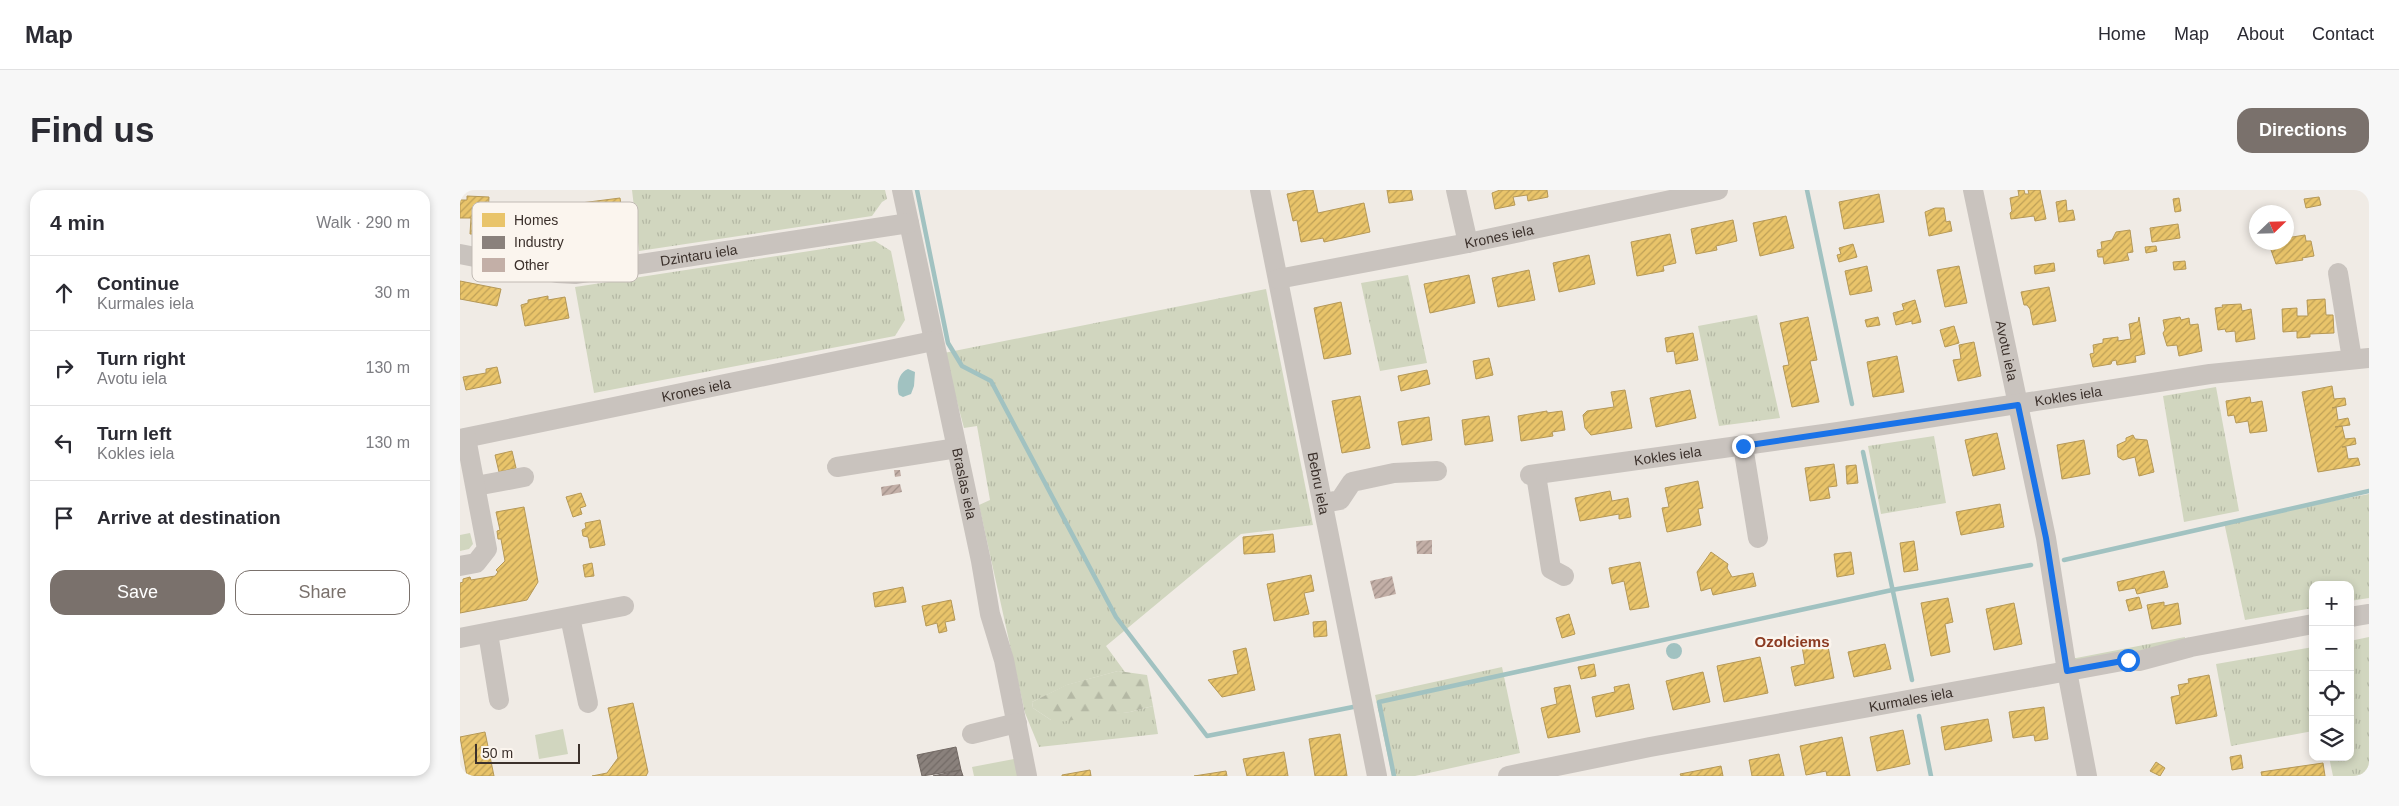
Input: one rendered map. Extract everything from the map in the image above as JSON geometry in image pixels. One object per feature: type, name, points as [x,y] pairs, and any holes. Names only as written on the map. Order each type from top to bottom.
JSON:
[{"type":"street","name":"Braslas iela","points":[[902,190],[981,561],[990,614],[1004,660],[1027,776]]},
{"type":"street","name":"Bebru iela","points":[[1260,190],[1377,776]]},
{"type":"street","points":[[1456,190],[1468,243]]},
{"type":"street","name":"Krones iela","points":[[1278,279],[1468,243],[1680,194],[1718,190]]},
{"type":"street","name":"Avotu iela","points":[[1973,190],[2046,538],[2067,671],[2087,776]]},
{"type":"street","name":"Dzintaru iela","points":[[638,264],[909,223]]},
{"type":"street","points":[[2338,273],[2360,359]]},
{"type":"street","name":"Krones iela","points":[[463,439],[933,341]]},
{"type":"street","name":"Kokles iela","points":[[1564,576],[1551,569],[1533,475],[2018,405],[2210,374],[2360,359]]},
{"type":"street","points":[[460,566],[476,563],[487,549],[476,486],[463,439]]},
{"type":"street","points":[[1743,446],[1758,538]]},
{"type":"street","points":[[837,468],[956,448]]},
{"type":"street","points":[[1324,503],[1340,500],[1352,482],[1394,472],[1437,471]]},
{"type":"street","points":[[476,486],[524,477]]},
{"type":"street","points":[[460,638],[624,606]]},
{"type":"street","points":[[2354,616],[2369,614]]},
{"type":"street","points":[[570,617],[588,703]]},
{"type":"street","name":"Kurmales iela","points":[[1508,776],[1660,745],[2128,660],[2139,661],[2190,647],[2309,625]]},
{"type":"street","points":[[488,633],[500,700]]},
{"type":"street","points":[[972,734],[1017,723]]},
{"type":"green space","points":[[632,190],[885,190],[887,199],[882,202],[872,216],[639,251],[638,202],[633,202]]},
{"type":"green space","points":[[875,241],[891,251],[905,320],[895,336],[594,393],[575,287],[608,282],[638,282],[638,277]]},
{"type":"green space","points":[[1408,275],[1427,363],[1380,371],[1361,283]]},
{"type":"green space","points":[[1266,289],[1313,525],[1241,534],[1106,646],[1125,672],[1118,671],[1067,685],[1032,702],[1033,708],[1051,720],[1130,712],[1153,706],[1158,734],[1039,747],[1025,713],[979,505],[990,500],[977,426],[964,428],[944,353]]},
{"type":"green space","points":[[1757,315],[1780,418],[1719,426],[1698,326]]},
{"type":"green space","points":[[2216,387],[2239,511],[2184,522],[2163,396]]},
{"type":"green space","points":[[1934,436],[1946,503],[1881,514],[1868,446]]},
{"type":"green space","points":[[2369,494],[2369,598],[2354,600],[2354,581],[2309,581],[2309,609],[2245,620],[2224,522]]},
{"type":"green space","points":[[470,533],[473,544],[469,549],[460,551],[460,535]]},
{"type":"green space","points":[[2185,637],[2185,642],[2078,663],[2071,659]]},
{"type":"green space","points":[[2369,637],[2369,776],[2333,776],[2330,761],[2354,761],[2354,640]]},
{"type":"green space","points":[[2309,648],[2309,732],[2231,746],[2216,664]]},
{"type":"green space","points":[[1502,667],[1520,753],[1415,776],[1392,776],[1375,695]]},
{"type":"green space","points":[[1118,671],[1147,675],[1153,706],[1130,712],[1059,722],[1051,720],[1033,708],[1032,702],[1066,685]]},
{"type":"green space","points":[[563,729],[568,754],[539,759],[535,735]]},
{"type":"green space","points":[[1019,758],[1022,776],[974,776],[972,767]]},
{"type":"water","points":[[908,369],[915,372],[914,386],[911,394],[903,397],[899,395],[898,384],[902,373]]},
{"type":"water","points":[[1671,643],[1677,643],[1682,648],[1680,657],[1671,659],[1666,654],[1666,648]]},
{"type":"building: Homes","points":[[1313,190],[1318,213],[1364,203],[1370,232],[1324,242],[1323,238],[1301,242],[1297,220],[1293,221],[1287,194]]},
{"type":"building: Homes","points":[[1387,190],[1411,190],[1413,200],[1389,203]]},
{"type":"building: Homes","points":[[1500,190],[1547,190],[1548,197],[1528,201],[1527,195],[1513,197],[1515,205],[1495,209],[1492,193]]},
{"type":"building: Homes","points":[[2018,190],[2024,190],[2025,194],[2029,194],[2028,190],[2040,190],[2046,219],[2035,221],[2034,216],[2011,219],[2010,198],[2019,196]]},
{"type":"building: Homes","points":[[1879,194],[1884,222],[1844,229],[1839,202]]},
{"type":"building: Homes","points":[[467,196],[489,197],[489,202],[472,202],[472,234],[470,234],[471,218],[460,218],[460,200],[467,200]]},
{"type":"building: Homes","points":[[2319,197],[2321,205],[2306,208],[2304,199]]},
{"type":"building: Homes","points":[[620,198],[621,202],[589,202]]},
{"type":"building: Homes","points":[[2179,198],[2181,211],[2175,212],[2173,199]]},
{"type":"building: Homes","points":[[2066,200],[2067,211],[2073,210],[2075,220],[2059,222],[2056,202]]},
{"type":"building: Homes","points":[[1935,208],[1944,208],[1946,222],[1950,221],[1952,231],[1929,236],[1925,212]]},
{"type":"building: Homes","points":[[1786,216],[1794,248],[1760,256],[1753,223]]},
{"type":"building: Homes","points":[[1733,220],[1737,241],[1716,246],[1717,250],[1696,254],[1691,229]]},
{"type":"building: Homes","points":[[2178,224],[2180,238],[2152,242],[2150,228]]},
{"type":"building: Homes","points":[[2130,230],[2133,252],[2127,253],[2129,260],[2104,264],[2103,257],[2098,257],[2097,250],[2102,249],[2101,242],[2112,240],[2116,232]]},
{"type":"building: Homes","points":[[1670,234],[1676,263],[1663,266],[1664,271],[1637,276],[1631,242]]},
{"type":"building: Homes","points":[[2305,235],[2306,241],[2311,241],[2314,256],[2302,258],[2303,260],[2276,264],[2271,250],[2294,250],[2294,237]]},
{"type":"building: Homes","points":[[1853,244],[1857,257],[1839,262],[1837,255],[1841,254],[1839,248]]},
{"type":"building: Homes","points":[[2156,246],[2157,251],[2146,253],[2145,247]]},
{"type":"building: Homes","points":[[1589,255],[1595,284],[1559,292],[1553,263]]},
{"type":"building: Homes","points":[[2185,261],[2186,269],[2174,270],[2173,262]]},
{"type":"building: Homes","points":[[2054,263],[2055,271],[2035,274],[2034,266]]},
{"type":"building: Homes","points":[[1867,266],[1872,291],[1850,295],[1845,271]]},
{"type":"building: Homes","points":[[1959,266],[1967,303],[1945,307],[1937,270]]},
{"type":"building: Homes","points":[[1529,270],[1535,300],[1498,307],[1492,278]]},
{"type":"building: Homes","points":[[1469,275],[1475,303],[1430,313],[1424,284]]},
{"type":"building: Homes","points":[[460,281],[501,289],[497,306],[460,299]]},
{"type":"building: Homes","points":[[2049,287],[2056,321],[2033,325],[2030,309],[2027,305],[2024,305],[2021,292]]},
{"type":"building: Homes","points":[[548,296],[548,300],[565,297],[569,318],[525,326],[521,305],[528,303],[528,300]]},
{"type":"building: Homes","points":[[2325,299],[2326,315],[2333,315],[2334,333],[2310,334],[2310,337],[2297,338],[2297,331],[2283,332],[2282,309],[2297,308],[2297,316],[2308,316],[2307,300]]},
{"type":"building: Homes","points":[[1915,300],[1921,322],[1912,324],[1912,321],[1896,325],[1893,313],[1904,310],[1902,304]]},
{"type":"building: Homes","points":[[1341,302],[1351,354],[1324,359],[1314,308]]},
{"type":"building: Homes","points":[[2241,304],[2242,311],[2251,309],[2255,339],[2236,342],[2235,331],[2226,332],[2225,329],[2218,330],[2215,308],[2223,307],[2222,305]]},
{"type":"building: Homes","points":[[1808,317],[1817,360],[1810,361],[1819,402],[1792,407],[1783,366],[1789,365],[1780,323]]},
{"type":"building: Homes","points":[[1878,317],[1880,325],[1867,327],[1865,320]]},
{"type":"building: Homes","points":[[2139,317],[2145,354],[2135,356],[2136,362],[2117,365],[2116,360],[2112,361],[2111,364],[2093,367],[2090,354],[2094,353],[2093,345],[2103,343],[2103,339],[2118,337],[2118,341],[2131,339],[2129,324],[2138,322]]},
{"type":"building: Homes","points":[[2180,317],[2181,320],[2189,318],[2190,325],[2198,324],[2202,351],[2179,356],[2177,345],[2167,346],[2163,333],[2165,330],[2163,320]]},
{"type":"building: Homes","points":[[1954,326],[1959,343],[1945,347],[1940,330]]},
{"type":"building: Homes","points":[[1693,333],[1698,360],[1676,364],[1674,351],[1667,352],[1665,338]]},
{"type":"building: Homes","points":[[1974,342],[1981,376],[1958,381],[1953,360],[1961,359],[1959,345]]},
{"type":"building: Homes","points":[[1897,356],[1904,392],[1873,397],[1867,362]]},
{"type":"building: Homes","points":[[1489,358],[1493,375],[1476,379],[1473,361]]},
{"type":"building: Homes","points":[[497,367],[501,383],[466,390],[463,377],[486,373],[486,369]]},
{"type":"building: Homes","points":[[1427,370],[1430,384],[1401,391],[1398,376]]},
{"type":"building: Homes","points":[[2332,386],[2334,399],[2345,398],[2346,405],[2336,407],[2338,420],[2348,418],[2350,425],[2342,426],[2345,439],[2355,438],[2356,444],[2342,447],[2346,447],[2348,459],[2358,458],[2360,465],[2318,472],[2302,392]]},
{"type":"building: Homes","points":[[1625,390],[1632,428],[1591,435],[1585,428],[1583,415],[1587,411],[1614,407],[1611,392]]},
{"type":"building: Homes","points":[[1690,390],[1696,418],[1656,427],[1650,398]]},
{"type":"building: Homes","points":[[1360,396],[1370,448],[1342,453],[1332,401]]},
{"type":"building: Homes","points":[[2250,397],[2251,403],[2262,401],[2267,431],[2250,433],[2248,421],[2236,423],[2234,415],[2228,416],[2226,401]]},
{"type":"building: Homes","points":[[1547,411],[1547,413],[1562,411],[1565,430],[1552,432],[1553,436],[1521,441],[1518,416]]},
{"type":"building: Homes","points":[[1489,416],[1493,441],[1465,445],[1462,420]]},
{"type":"building: Homes","points":[[1429,417],[1432,440],[1402,445],[1398,422]]},
{"type":"building: Homes","points":[[1997,433],[2005,469],[1973,476],[1965,440]]},
{"type":"building: Homes","points":[[2133,435],[2135,439],[2147,440],[2154,472],[2139,476],[2135,457],[2123,460],[2118,457],[2117,445]]},
{"type":"building: Homes","points":[[2084,440],[2090,474],[2062,479],[2057,445]]},
{"type":"building: Homes","points":[[512,451],[516,468],[499,472],[495,455]]},
{"type":"building: Homes","points":[[1834,464],[1837,486],[1828,487],[1830,498],[1810,501],[1805,468]]},
{"type":"building: Homes","points":[[1856,465],[1858,483],[1847,484],[1846,466]]},
{"type":"building: Homes","points":[[1698,481],[1703,508],[1698,509],[1701,525],[1667,532],[1662,508],[1669,507],[1665,488]]},
{"type":"building: Homes","points":[[1610,491],[1612,501],[1628,498],[1631,517],[1619,519],[1619,514],[1580,521],[1575,498]]},
{"type":"building: Homes","points":[[581,493],[586,506],[580,508],[582,514],[573,517],[566,497]]},
{"type":"building: Homes","points":[[2000,504],[2004,527],[1961,535],[1956,512]]},
{"type":"building: Homes","points":[[524,507],[538,582],[527,600],[460,613],[460,583],[463,582],[463,579],[470,577],[471,580],[495,576],[498,572],[496,570],[505,561],[501,539],[498,539],[497,531],[500,530],[496,512]]},
{"type":"building: Homes","points":[[600,520],[605,545],[590,548],[588,537],[583,536],[582,530],[586,528],[585,523]]},
{"type":"building: Homes","points":[[1273,534],[1275,552],[1244,554],[1243,537]]},
{"type":"building: Homes","points":[[1914,541],[1918,570],[1904,572],[1900,543]]},
{"type":"building: Homes","points":[[1711,552],[1728,564],[1727,568],[1732,577],[1753,573],[1756,586],[1713,595],[1711,588],[1701,591],[1697,572]]},
{"type":"building: Homes","points":[[1851,552],[1854,574],[1837,577],[1834,554]]},
{"type":"building: Homes","points":[[1640,562],[1649,607],[1630,610],[1624,581],[1612,584],[1609,568]]},
{"type":"building: Homes","points":[[592,563],[594,576],[585,577],[583,565]]},
{"type":"building: Homes","points":[[2164,571],[2168,587],[2137,594],[2135,588],[2119,591],[2117,582]]},
{"type":"building: Homes","points":[[1311,575],[1314,591],[1304,593],[1309,614],[1274,621],[1267,584]]},
{"type":"building: Homes","points":[[903,587],[906,602],[875,607],[873,593]]},
{"type":"building: Homes","points":[[2139,597],[2142,608],[2129,611],[2126,600]]},
{"type":"building: Homes","points":[[1948,598],[1953,622],[1945,624],[1950,652],[1931,656],[1921,603]]},
{"type":"building: Homes","points":[[951,600],[955,620],[945,622],[947,631],[939,633],[937,623],[926,626],[922,606]]},
{"type":"building: Homes","points":[[2164,602],[2164,606],[2178,603],[2181,624],[2152,629],[2147,605]]},
{"type":"building: Homes","points":[[2014,603],[2022,644],[1994,650],[1986,609]]},
{"type":"building: Homes","points":[[1569,614],[1575,634],[1562,638],[1556,618]]},
{"type":"building: Homes","points":[[1326,621],[1327,636],[1314,637],[1313,622]]},
{"type":"building: Homes","points":[[1827,641],[1834,678],[1795,686],[1791,667],[1805,664],[1802,646]]},
{"type":"building: Homes","points":[[1885,644],[1891,669],[1854,677],[1848,652]]},
{"type":"building: Homes","points":[[1246,648],[1255,690],[1222,697],[1208,680],[1238,674],[1233,651]]},
{"type":"building: Homes","points":[[1760,657],[1768,693],[1724,702],[1717,666]]},
{"type":"building: Homes","points":[[1594,664],[1596,676],[1581,679],[1578,667]]},
{"type":"building: Homes","points":[[1703,672],[1710,702],[1673,710],[1666,681]]},
{"type":"building: Homes","points":[[2209,675],[2217,716],[2176,724],[2171,697],[2180,695],[2178,685],[2189,683],[2188,679]]},
{"type":"building: Homes","points":[[1629,684],[1634,709],[1596,717],[1592,697],[1615,692],[1614,687]]},
{"type":"building: Homes","points":[[1570,685],[1580,732],[1548,738],[1541,708],[1557,704],[1554,688]]},
{"type":"building: Homes","points":[[633,703],[648,772],[646,776],[592,776],[607,773],[618,758],[608,708]]},
{"type":"building: Homes","points":[[2044,707],[2048,739],[2035,741],[2034,735],[2013,738],[2009,712]]},
{"type":"building: Homes","points":[[1988,719],[1992,741],[1945,750],[1941,727]]},
{"type":"building: Homes","points":[[1903,730],[1910,764],[1877,771],[1870,737]]},
{"type":"building: Homes","points":[[485,732],[494,776],[467,776],[460,737]]},
{"type":"building: Homes","points":[[1340,734],[1347,776],[1315,776],[1309,739]]},
{"type":"building: Homes","points":[[1842,737],[1850,776],[1827,776],[1826,771],[1806,775],[1800,746]]},
{"type":"building: Homes","points":[[1284,752],[1288,776],[1247,776],[1243,759]]},
{"type":"building: Homes","points":[[1779,754],[1784,776],[1752,776],[1749,760]]},
{"type":"building: Homes","points":[[2241,755],[2243,768],[2232,770],[2230,757]]},
{"type":"building: Homes","points":[[2156,762],[2165,768],[2160,776],[2150,771]]},
{"type":"building: Homes","points":[[2323,763],[2325,776],[2262,776],[2261,772]]},
{"type":"building: Homes","points":[[1721,766],[1723,776],[1681,776],[1680,774]]},
{"type":"building: Homes","points":[[1090,770],[1091,776],[1062,776],[1062,775]]},
{"type":"building: Homes","points":[[1226,771],[1227,776],[1194,776]]},
{"type":"building: Industry","points":[[956,747],[961,770],[922,776],[917,755]]},
{"type":"building: Industry","points":[[961,770],[963,776],[933,776]]},
{"type":"building: Other","points":[[894,470],[900,470],[901,476],[895,477]]},
{"type":"building: Other","points":[[900,484],[902,492],[882,496],[881,487]]},
{"type":"building: Other","points":[[1432,540],[1432,554],[1417,554],[1416,541]]},
{"type":"building: Other","points":[[1392,576],[1396,594],[1375,599],[1370,581]]},
{"type":"waterway","points":[[917,190],[948,343],[962,366],[991,381],[1116,617],[1207,736],[1353,707]]},
{"type":"waterway","points":[[1807,190],[1852,404]]},
{"type":"waterway","points":[[1863,452],[1912,680]]},
{"type":"waterway","points":[[2064,560],[2369,491]]},
{"type":"waterway","points":[[1394,776],[1379,702],[1892,590],[2031,565]]},
{"type":"waterway","points":[[1919,716],[1931,776]]},
{"type":"district","name":"Ozolciems","points":[[1792,641]]},
{"type":"route","points":[[1743,446],[2018,405],[2046,538],[2067,671],[2128,660]]}]
